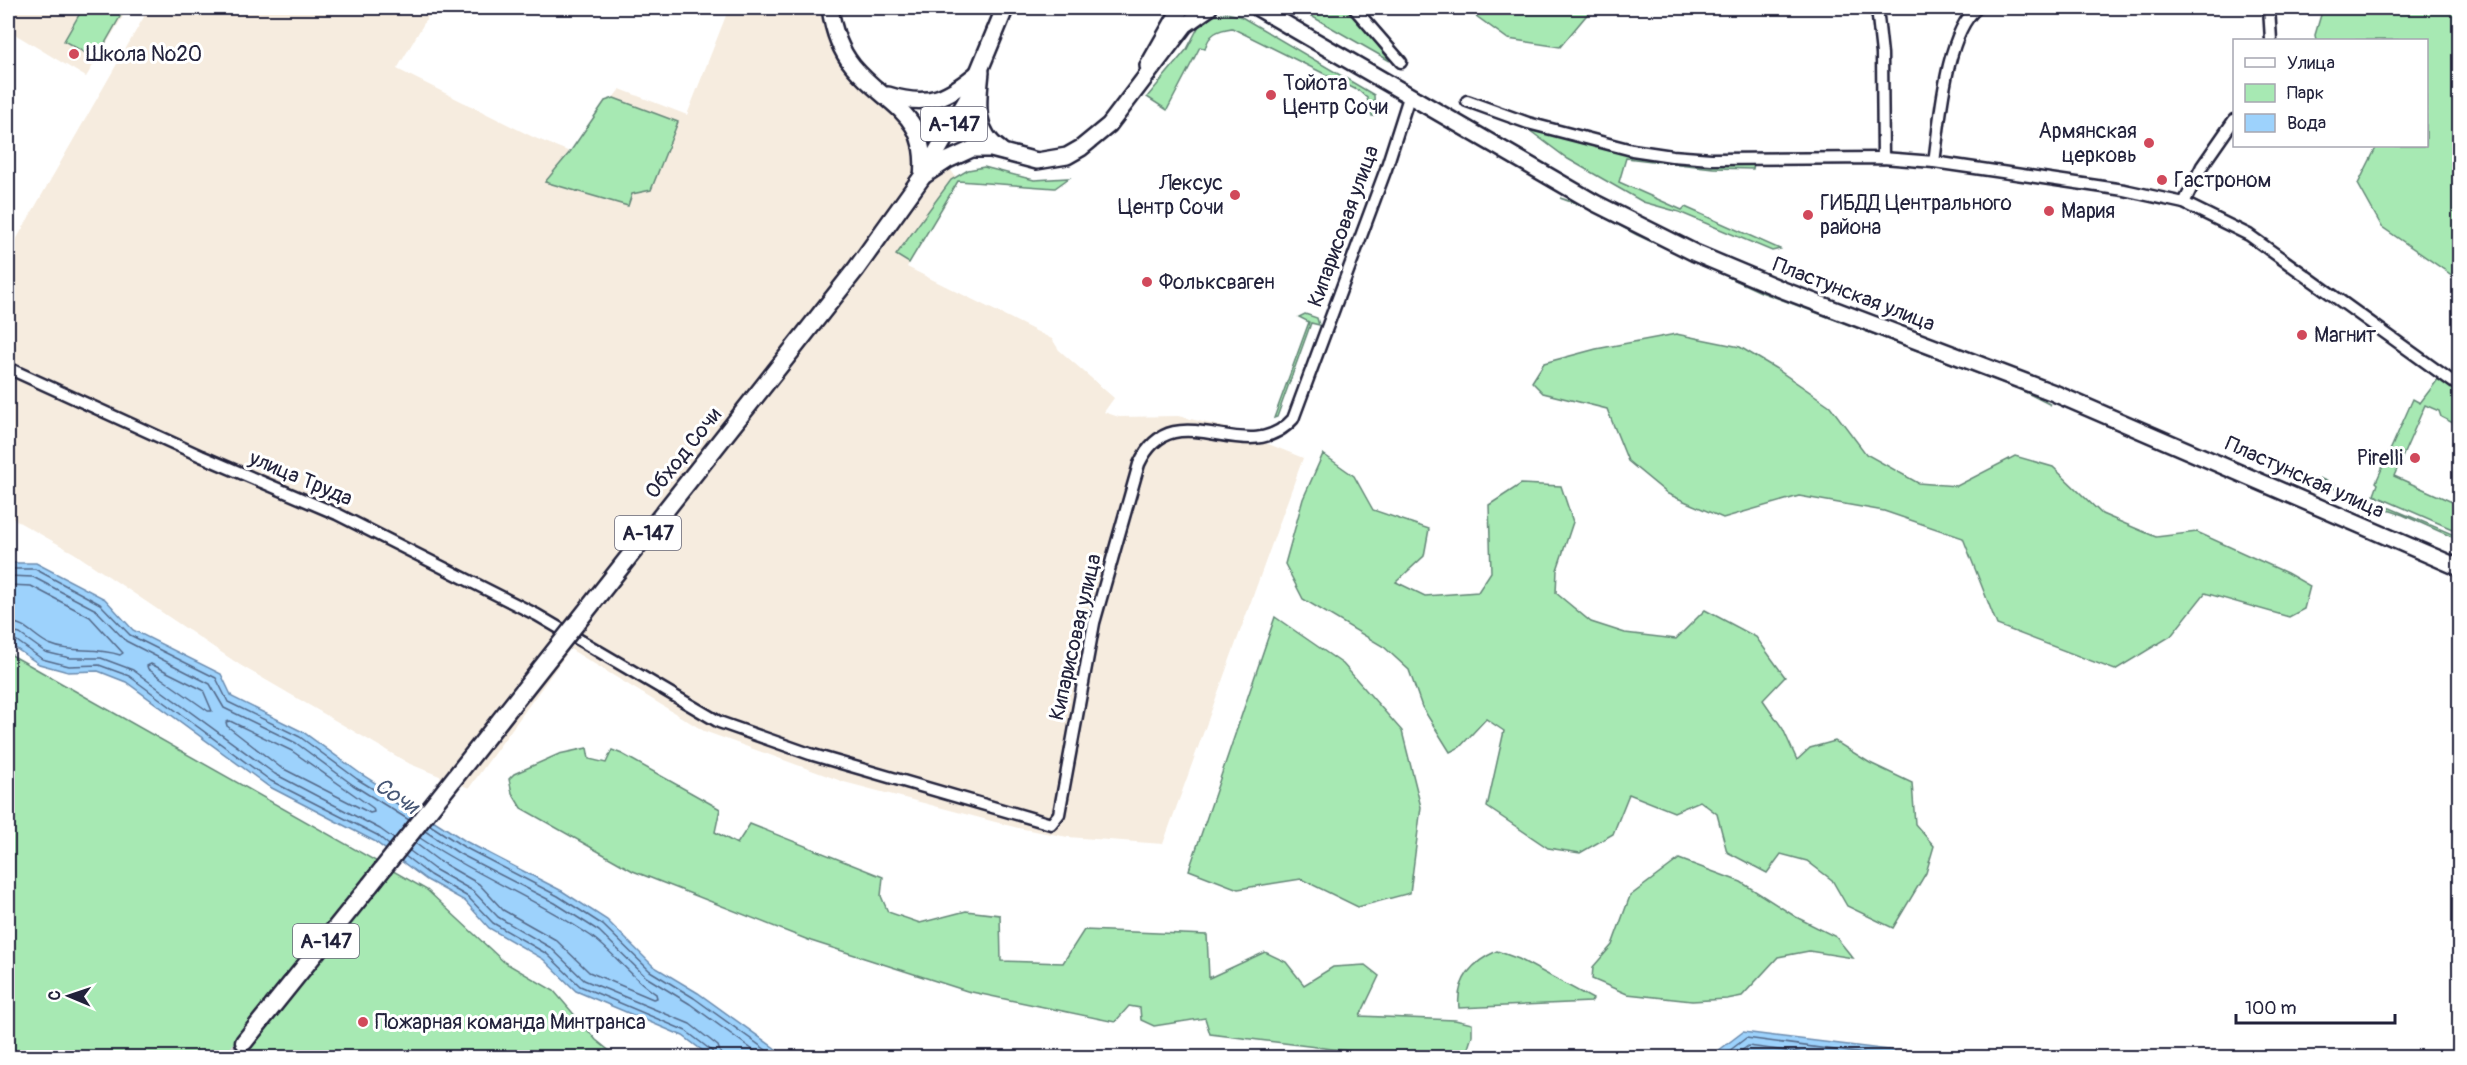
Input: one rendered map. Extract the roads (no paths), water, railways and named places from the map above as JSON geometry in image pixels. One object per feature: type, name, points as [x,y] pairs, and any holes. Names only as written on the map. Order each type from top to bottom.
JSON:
[{"type":"highway","name":"Обход Сочи","points":[[244,1042],[282,997],[856,269],[922,177],[949,134],[982,69],[1005,8]]},
{"type":"main road","name":"А-147","points":[[830,8],[833,28],[852,65],[902,110],[918,136],[923,160],[922,177]]},
{"type":"main road","name":"А-147","points":[[922,177],[948,160],[972,150],[991,149],[1037,161],[1067,156],[1095,139],[1142,80],[1179,14],[1194,8]]},
{"type":"main road","name":"А-147","points":[[1179,14],[1209,8]]},
{"type":"main road","name":"Пластунская улица","points":[[1258,8],[1595,202],[1695,253],[1793,294],[2075,401],[2460,567]]},
{"type":"main road","name":"А-147","points":[[886,95],[904,100],[934,100],[958,89],[982,69]]},
{"type":"main road","name":"А-147","points":[[982,69],[979,115],[982,130],[989,140],[1005,153]]},
{"type":"street","points":[[1354,8],[1401,62]]},
{"type":"street","points":[[1877,8],[1882,54],[1883,158]]},
{"type":"street","points":[[1934,162],[1952,51],[1963,25],[1977,8]]},
{"type":"street","points":[[2269,8],[2271,39]]},
{"type":"street","name":"Кипарисовая улица","points":[[574,636],[719,722],[810,754],[1051,824],[1059,814],[1094,623],[1136,474],[1147,448],[1152,441],[1176,430],[1247,438],[1275,435],[1293,419],[1386,169],[1410,94]]},
{"type":"street","points":[[1467,101],[1528,123],[1632,150],[1672,156],[1758,160],[1883,158],[1934,162],[2124,190],[2184,203],[2249,235],[2460,387]]},
{"type":"street","points":[[2184,203],[2202,166],[2233,123]]},
{"type":"street","name":"улица Труда","points":[[8,368],[201,456],[338,514],[574,636]]},
{"type":"water","points":[[8,563],[36,563],[105,599],[133,630],[221,674],[232,697],[303,732],[361,774],[467,842],[562,891],[607,920],[653,966],[698,993],[787,1057],[711,1057],[683,1036],[576,991],[543,959],[489,928],[465,901],[427,880],[374,841],[268,786],[126,682],[98,671],[68,672],[39,664],[8,643]]},
{"type":"water","points":[[1743,1032],[1889,1050],[1915,1057],[1710,1057]]},
{"type":"tunnel","points":[[233,1058],[244,1042]]},
{"type":"place","name":"Школа №20","points":[[74,54]]},
{"type":"place","name":"Тойота Центр Сочи","points":[[1271,95]]},
{"type":"place","name":"Армянская церковь","points":[[2149,143]]},
{"type":"place","name":"Гастроном","points":[[2162,180]]},
{"type":"place","name":"Лексус Центр Сочи","points":[[1235,195]]},
{"type":"place","name":"Мария","points":[[2049,211]]},
{"type":"place","name":"ГИБДД Центрального района","points":[[1808,215]]},
{"type":"place","name":"Фольксваген","points":[[1147,282]]},
{"type":"place","name":"Магнит","points":[[2302,335]]},
{"type":"place","name":"Pirelli","points":[[2415,458]]},
{"type":"place","name":"Пожарная команда Минтранса","points":[[363,1022]]},
{"type":"water label","name":"Сочи","points":[[397,795]]}]
